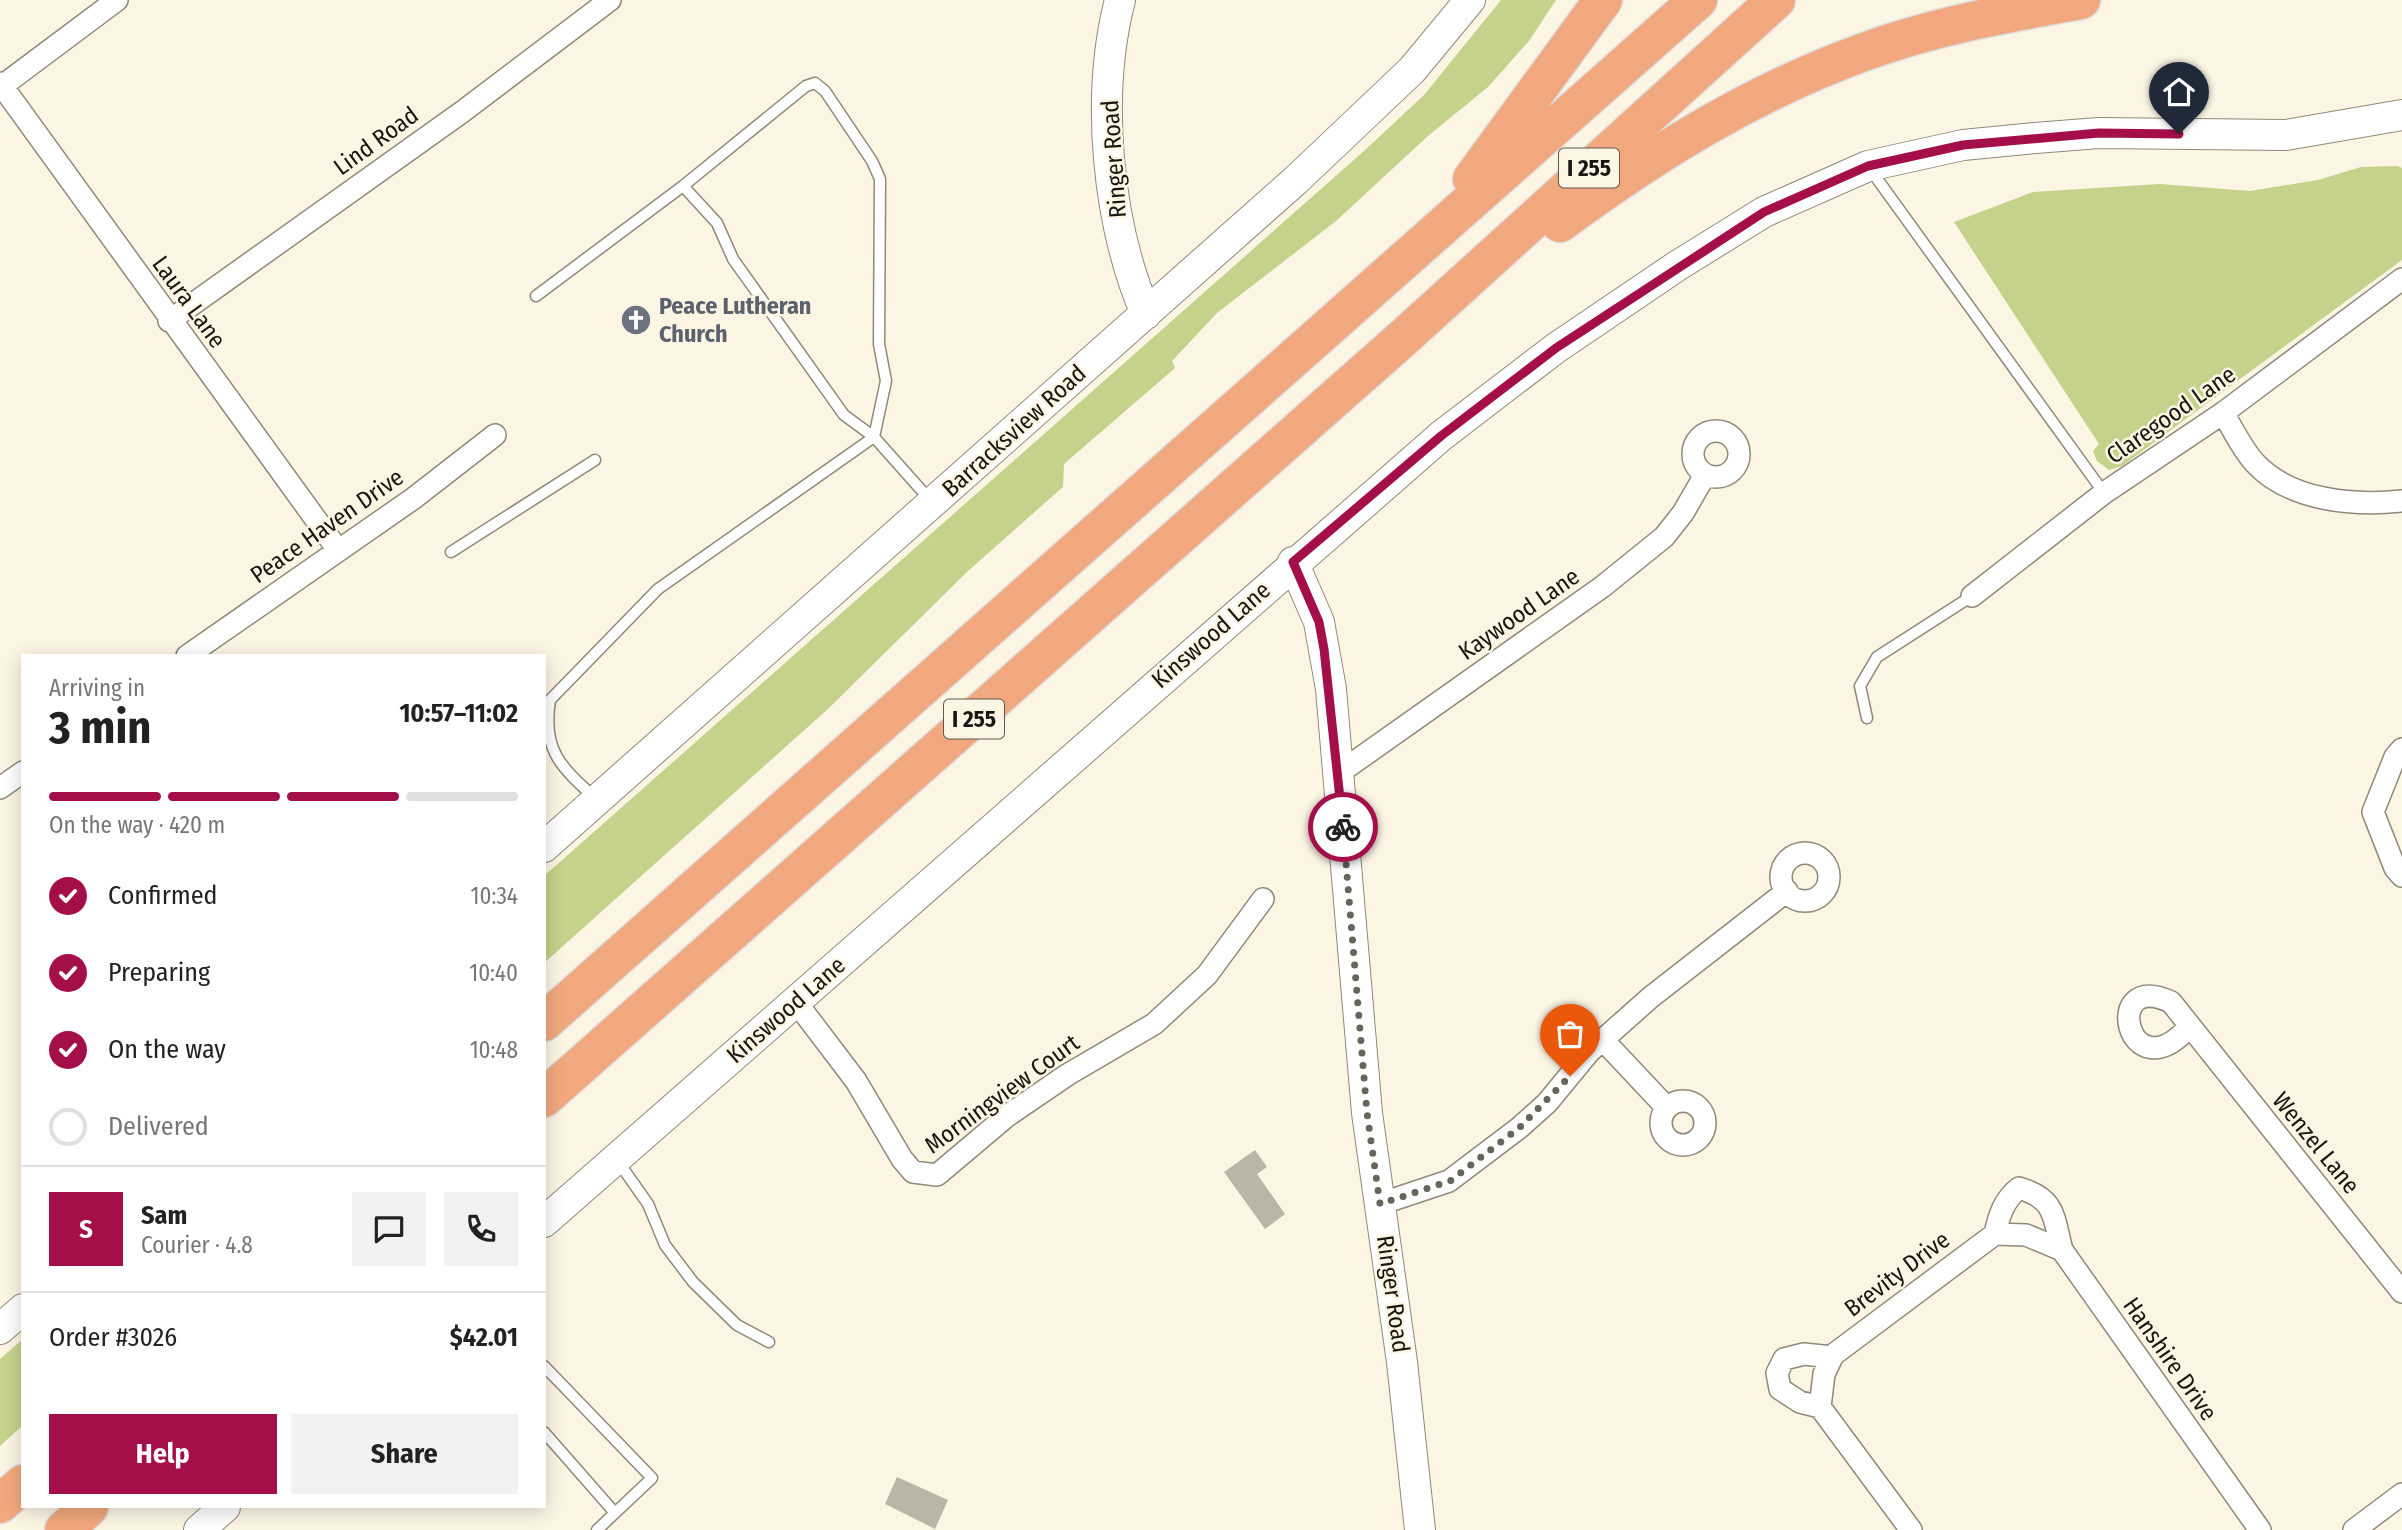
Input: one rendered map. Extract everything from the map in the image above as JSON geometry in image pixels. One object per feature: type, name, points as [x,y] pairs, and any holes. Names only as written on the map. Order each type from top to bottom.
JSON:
[{"type":"highway","points":[[1426,241],[1603,0]]},
{"type":"highway","name":"I 255","points":[[546,1020],[1698,0]]},
{"type":"highway","name":"I 255","points":[[546,1096],[1403,338],[1776,0]]},
{"type":"highway","points":[[1403,338],[1615,182],[1679,140],[1724,115],[1797,79],[1866,51],[1977,20],[2081,0]]},
{"type":"highway","points":[[0,1504],[21,1486]]},
{"type":"highway","points":[[64,1530],[88,1508]]},
{"type":"street","points":[[1,84],[117,0]]},
{"type":"street","name":"Lind Road","points":[[169,321],[462,112],[610,0]]},
{"type":"street","name":"Ringer Road","points":[[1120,0],[1111,52],[1110,158],[1122,247],[1146,314]]},
{"type":"street","name":"Barracksview Road","points":[[546,845],[1372,111],[1412,70],[1470,0]]},
{"type":"street","name":"Laura Lane","points":[[1,84],[169,321],[338,550]]},
{"type":"street","name":"Kinswood Lane","points":[[546,1220],[1293,562],[1441,436],[1556,348],[1764,212],[1868,166],[1963,145],[2099,133],[2286,135],[2402,115]]},
{"type":"street","name":"Claregood Lane","points":[[1972,596],[2104,493],[2223,413],[2402,279]]},
{"type":"street","points":[[2223,413],[2255,463],[2286,484],[2325,499],[2357,503],[2402,501]]},
{"type":"street","name":"Peace Haven Drive","points":[[190,654],[414,498],[495,435]]},
{"type":"street","name":"Kaywood Lane","points":[[1339,773],[1623,570],[1664,537],[1705,475]]},
{"type":"street","name":"Ringer Road","points":[[1293,562],[1319,622],[1331,690],[1367,1113],[1404,1376],[1420,1530]]},
{"type":"street","points":[[2402,749],[2395,757],[2373,812],[2395,868],[2402,876]]},
{"type":"street","points":[[0,788],[21,773]]},
{"type":"street","points":[[1380,1204],[1450,1181],[1519,1128],[1547,1102],[1589,1052],[1651,997],[1787,891]]},
{"type":"street","name":"Morningview Court","points":[[796,1002],[856,1081],[902,1159],[913,1172],[937,1175],[1027,1102],[1154,1024],[1207,975],[1263,900]]},
{"type":"street","name":"Wenzel Lane","points":[[2189,1027],[2402,1292]]},
{"type":"street","points":[[1604,1041],[1667,1108]]},
{"type":"street","points":[[2019,1188],[2042,1196],[2052,1209],[2062,1250],[2026,1235],[1995,1234],[1998,1216],[2009,1196],[2019,1188]]},
{"type":"street","name":"Brevity Drive","points":[[1832,1357],[1995,1234]]},
{"type":"street","name":"Hanshire Drive","points":[[2062,1250],[2260,1530]]},
{"type":"street","points":[[0,1329],[21,1311]]},
{"type":"street","points":[[1820,1407],[1824,1374],[1832,1357],[1804,1354],[1784,1359],[1777,1373],[1780,1390],[1800,1402],[1820,1407],[1911,1530]]},
{"type":"street","points":[[2354,1530],[2402,1494]]},
{"type":"street","points":[[199,1530],[224,1508]]},
{"type":"lane","points":[[536,296],[683,186],[806,86],[815,83],[825,91],[872,161],[880,179],[879,344],[886,381],[874,437],[658,589],[550,700],[546,725],[550,745],[566,771],[597,800]]},
{"type":"lane","points":[[1868,166],[2104,493]]},
{"type":"lane","points":[[683,186],[717,223],[733,259],[844,415],[874,437],[933,503]]},
{"type":"lane","points":[[451,552],[596,460]]},
{"type":"lane","points":[[1867,718],[1860,686],[1877,657],[1972,596]]},
{"type":"lane","points":[[616,1158],[648,1204],[665,1245],[693,1282],[737,1325],[769,1342]]},
{"type":"lane","points":[[546,1368],[652,1478],[597,1530]]},
{"type":"lane","points":[[546,1434],[615,1513]]},
{"type":"green space","points":[[1501,0],[1556,0],[1529,41],[1488,87],[1428,136],[1336,221],[1217,313],[1172,361],[1175,368],[1064,464],[1063,487],[968,571],[828,709],[546,961],[546,874],[1424,95]]},
{"type":"green space","points":[[2361,167],[2402,168],[2402,260],[2122,466],[2109,470],[2097,461],[2093,451],[2099,444],[1954,222],[2033,192],[2160,184],[2250,191],[2318,180]]},
{"type":"green space","points":[[21,1341],[21,1427],[0,1446],[0,1359]]},
{"type":"building","points":[[1255,1150],[1267,1167],[1257,1174],[1285,1214],[1265,1229],[1224,1172]]},
{"type":"building","points":[[897,1477],[948,1500],[935,1529],[885,1504]]},
{"type":"way so far","points":[[1343,827],[1367,1113],[1380,1204],[1450,1181],[1519,1128],[1570,1076]]},
{"type":"place","name":"Peace Lutheran Church","points":[[636,320]]},
{"type":"route","points":[[1343,827],[1331,690],[1319,622],[1293,562],[1441,436],[1556,348],[1677,266],[1764,212],[1868,166],[1963,145],[2099,133],[2179,134]]}]
